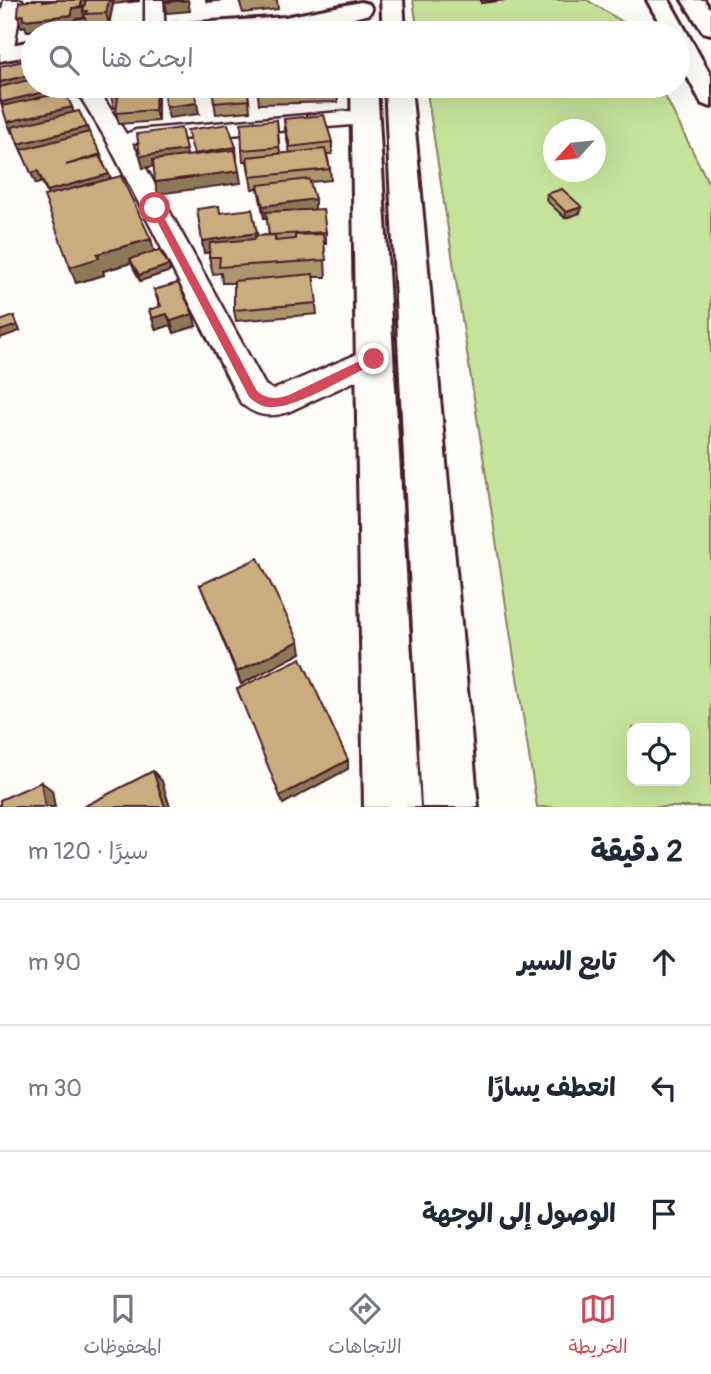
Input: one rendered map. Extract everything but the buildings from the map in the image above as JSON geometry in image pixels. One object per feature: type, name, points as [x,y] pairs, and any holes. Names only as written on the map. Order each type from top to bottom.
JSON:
[{"type":"street","points":[[1,58],[13,0]]},
{"type":"street","points":[[153,21],[154,0]]},
{"type":"street","points":[[392,0],[393,21]]},
{"type":"street","points":[[658,0],[669,21]]},
{"type":"street","points":[[694,0],[711,27]]},
{"type":"street","points":[[300,21],[345,14],[361,4]]},
{"type":"street","points":[[1,58],[21,52]]},
{"type":"street","points":[[1,58],[21,60]]},
{"type":"street","points":[[690,59],[711,99]]},
{"type":"street","points":[[92,98],[118,139],[253,394],[262,401],[276,403],[374,359]]},
{"type":"street","points":[[399,98],[450,807]]},
{"type":"street","points":[[118,139],[364,101],[392,807]]},
{"type":"green space","points":[[413,0],[587,0],[621,21],[416,21]]},
{"type":"green space","points":[[428,98],[666,98],[711,188],[711,807],[537,807]]},
{"type":"route","points":[[155,208],[253,394],[262,401],[276,403],[292,398],[374,359]]}]
